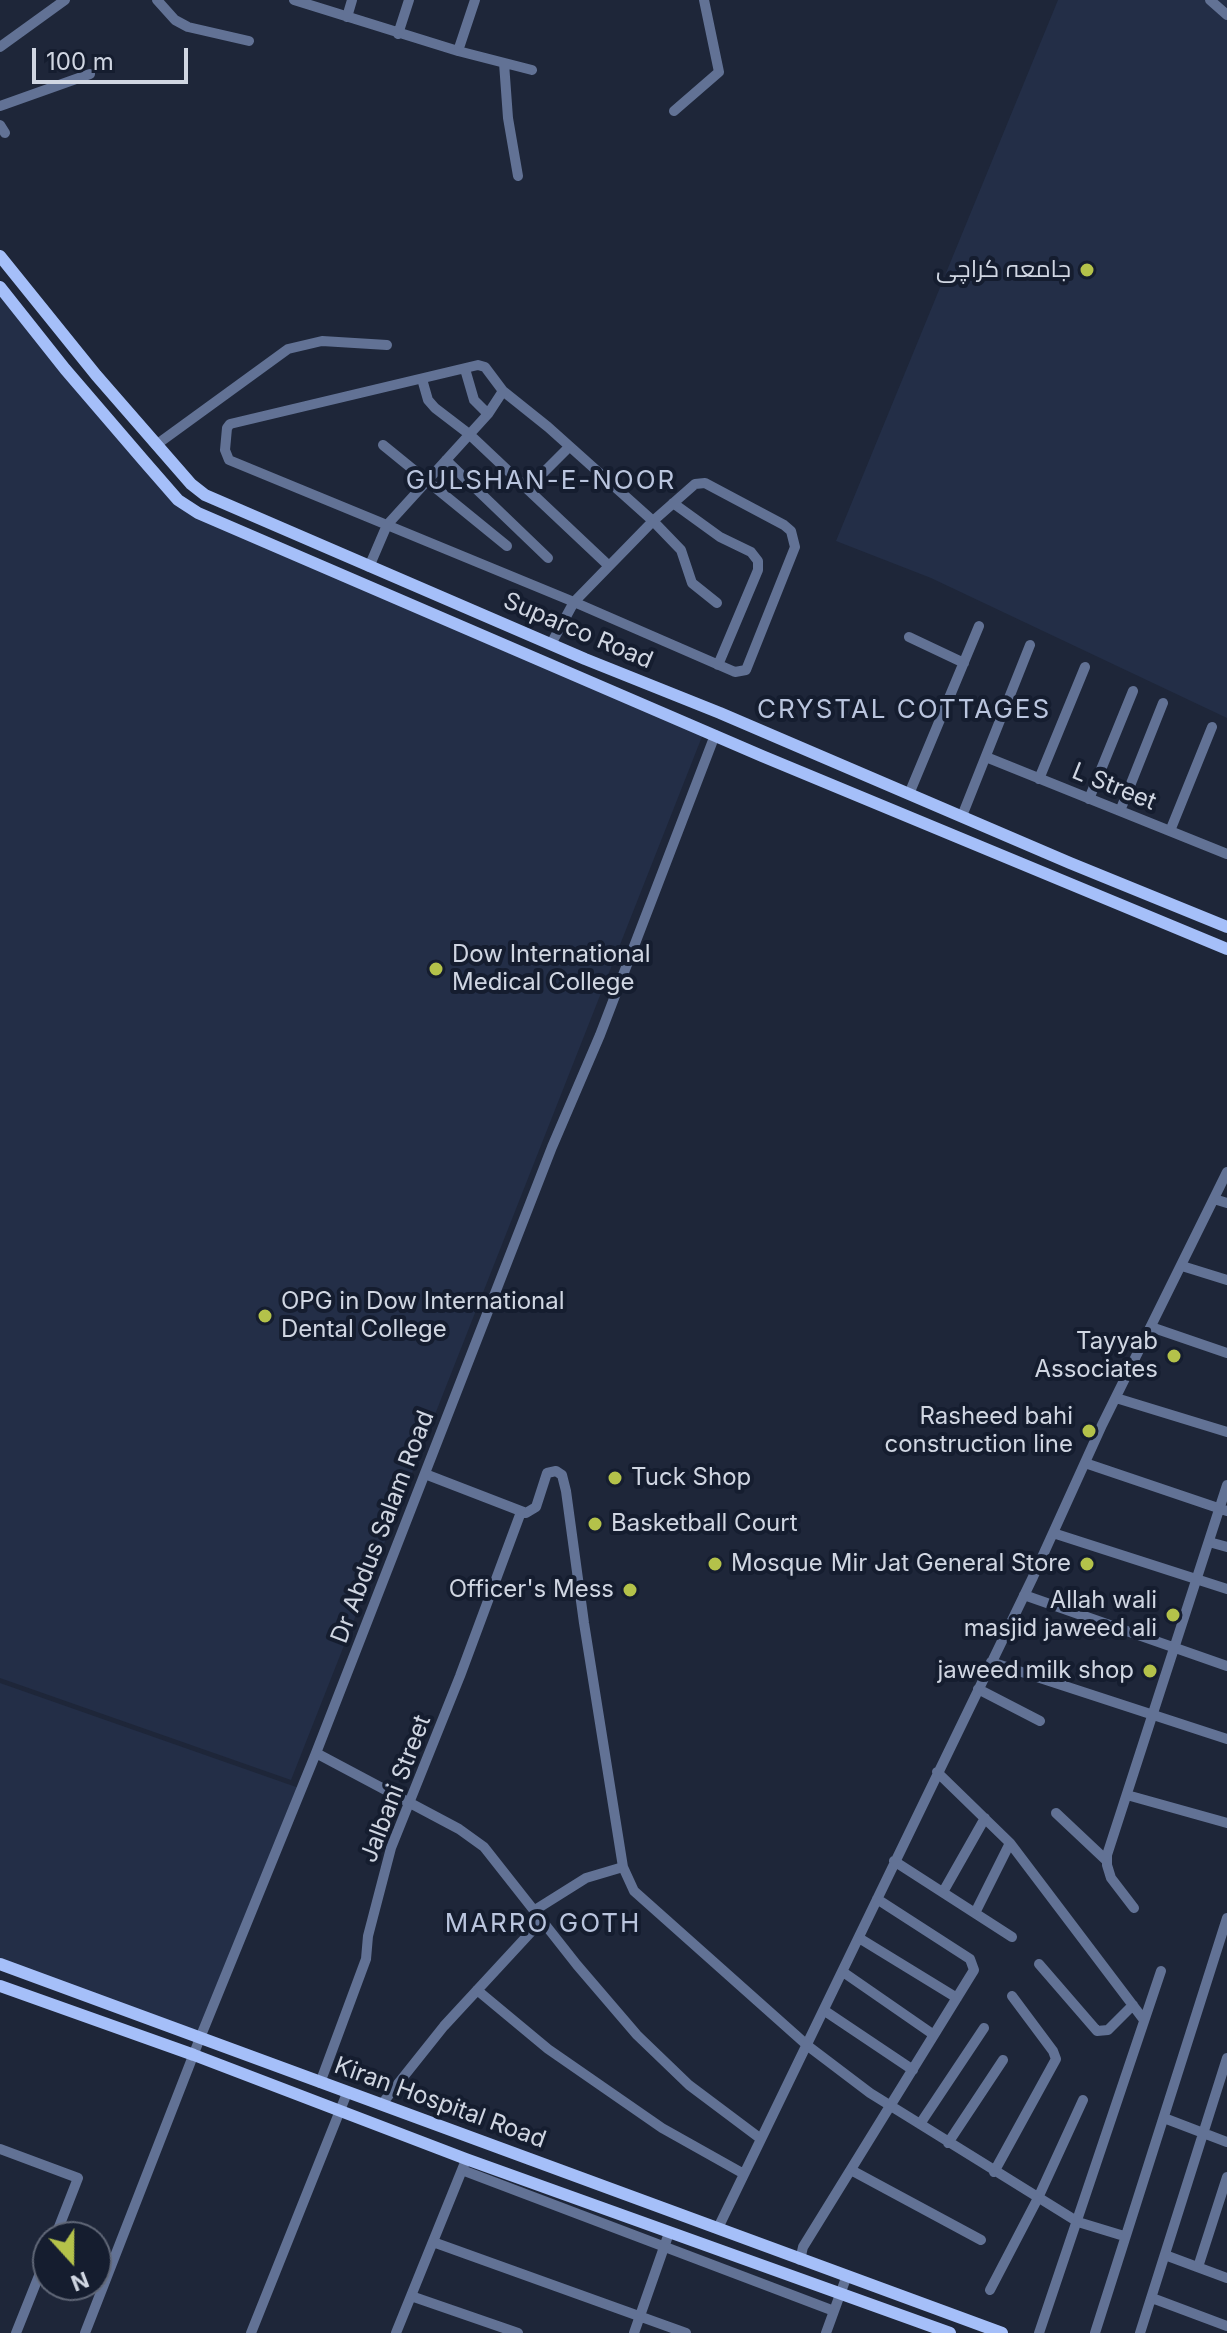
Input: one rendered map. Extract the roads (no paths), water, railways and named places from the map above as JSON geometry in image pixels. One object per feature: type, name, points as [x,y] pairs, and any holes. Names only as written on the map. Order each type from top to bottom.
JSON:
[{"type":"main road","name":"Suparco Road","points":[[3,265],[156,445],[205,495],[585,659],[1227,927]]},
{"type":"main road","name":"Suparco Road","points":[[0,287],[65,369],[178,500],[198,513],[715,735],[1227,949]]},
{"type":"main road","points":[[579,675],[585,659]]},
{"type":"main road","points":[[1063,881],[1070,863]]},
{"type":"main road","name":"Kiran Hospital Road","points":[[0,1964],[1002,2333]]},
{"type":"main road","name":"Kiran Hospital Road","points":[[0,1986],[194,2055],[464,2164],[950,2333]]},
{"type":"street","points":[[0,47],[65,0]]},
{"type":"street","points":[[157,0],[175,20],[188,27],[249,41]]},
{"type":"street","points":[[294,0],[398,34],[532,70]]},
{"type":"street","points":[[347,17],[352,0]]},
{"type":"street","points":[[398,34],[409,0]]},
{"type":"street","points":[[458,51],[475,0]]},
{"type":"street","points":[[674,111],[719,72],[704,0]]},
{"type":"street","points":[[1210,0],[1227,15]]},
{"type":"street","points":[[504,63],[508,118],[518,176]]},
{"type":"street","points":[[0,106],[90,74]]},
{"type":"street","points":[[156,445],[288,349],[322,341],[387,345]]},
{"type":"street","points":[[551,644],[574,602],[653,521],[692,486],[705,483],[791,531],[795,547],[746,670],[735,672],[574,602],[229,460],[225,450],[227,428],[232,423],[478,365],[485,367],[503,391],[653,521],[681,550],[692,583],[717,603]]},
{"type":"street","points":[[465,369],[474,400],[488,414]]},
{"type":"street","points":[[422,379],[428,400],[435,408],[469,434],[609,566]]},
{"type":"street","points":[[369,567],[387,525],[488,414],[503,391]]},
{"type":"street","points":[[383,445],[507,546]]},
{"type":"street","points":[[527,489],[569,447]]},
{"type":"street","points":[[446,460],[548,558]]},
{"type":"street","points":[[673,503],[720,537],[751,552],[759,565],[718,665]]},
{"type":"street","points":[[909,794],[979,626]]},
{"type":"street","points":[[909,637],[964,663]]},
{"type":"street","points":[[962,816],[1030,645]]},
{"type":"street","points":[[1039,779],[1085,667]]},
{"type":"street","points":[[1089,799],[1133,691]]},
{"type":"street","points":[[1120,811],[1163,703]]},
{"type":"street","points":[[1170,831],[1212,727]]},
{"type":"street","name":"Dr Abdus Salam Road","points":[[85,2333],[316,1753],[548,1156],[600,1035],[715,735]]},
{"type":"street","name":"L Street","points":[[986,757],[1225,853]]},
{"type":"street","points":[[1225,853],[1227,841]]},
{"type":"street","points":[[718,2228],[1227,1172]]},
{"type":"street","points":[[1214,1199],[1227,1203]]},
{"type":"street","points":[[1182,1266],[1227,1280]]},
{"type":"street","points":[[1151,1327],[1227,1353]]},
{"type":"street","points":[[1116,1398],[1227,1432]]},
{"type":"street","points":[[1085,1463],[1224,1510]]},
{"type":"street","name":"Jalbani Street","points":[[320,2083],[366,1959],[368,1936],[391,1848],[521,1512],[531,1512],[536,1507],[547,1473],[554,1470],[560,1472],[566,1491],[623,1867]]},
{"type":"street","points":[[425,1474],[521,1512]]},
{"type":"street","points":[[1134,1908],[1111,1878],[1107,1861],[1196,1579],[1224,1510],[1227,1485]]},
{"type":"street","points":[[1053,1533],[1227,1589]]},
{"type":"street","points":[[1209,1542],[1227,1547]]},
{"type":"street","points":[[1024,1595],[1227,1666]]},
{"type":"street","points":[[991,1662],[1227,1739]]},
{"type":"street","points":[[978,1689],[1040,1721]]},
{"type":"street","points":[[316,1753],[459,1829],[484,1847],[637,2035],[689,2085],[761,2139]]},
{"type":"street","points":[[937,1772],[1010,1843],[1144,2020]]},
{"type":"street","points":[[1127,1795],[1227,1823]]},
{"type":"street","points":[[1056,1813],[1107,1861]]},
{"type":"street","points":[[943,1892],[985,1818]]},
{"type":"street","points":[[975,1913],[1010,1843]]},
{"type":"street","points":[[894,1861],[1012,1937]]},
{"type":"street","points":[[381,2105],[538,1915],[586,1878],[623,1867],[634,1891],[808,2046],[870,2093],[1078,2222],[1124,2236]]},
{"type":"street","points":[[800,2260],[803,2247],[974,1970],[973,1962],[877,1899]]},
{"type":"street","points":[[1095,2333],[1124,2236],[1223,1947],[1227,1918]]},
{"type":"street","points":[[859,1938],[957,1998]]},
{"type":"street","points":[[1039,1964],[1097,2031],[1108,2030],[1133,2005]]},
{"type":"street","points":[[1039,2333],[1161,1971]]},
{"type":"street","points":[[843,1972],[934,2035]]},
{"type":"street","points":[[477,1990],[548,2049],[662,2128],[744,2174]]},
{"type":"street","points":[[994,2172],[1056,2059],[1012,1996]]},
{"type":"street","points":[[825,2011],[913,2070]]},
{"type":"street","points":[[920,2124],[984,2028]]},
{"type":"street","points":[[1140,2333],[1227,2058]]},
{"type":"street","points":[[948,2143],[1003,2060]]},
{"type":"street","points":[[251,2333],[347,2093]]},
{"type":"street","points":[[990,2290],[1038,2198],[1083,2100]]},
{"type":"street","points":[[1164,2118],[1227,2142]]},
{"type":"street","points":[[0,2149],[78,2178],[61,2221]]},
{"type":"street","points":[[396,2333],[464,2164],[665,2249],[834,2311]]},
{"type":"street","points":[[851,2170],[981,2240]]},
{"type":"street","points":[[1198,2267],[1227,2177]]},
{"type":"street","points":[[634,2333],[669,2233]]},
{"type":"street","points":[[433,2242],[686,2333]]},
{"type":"street","points":[[1165,2255],[1227,2278]]},
{"type":"street","points":[[826,2333],[846,2278]]},
{"type":"street","points":[[16,2333],[32,2293]]},
{"type":"street","points":[[411,2296],[518,2333]]},
{"type":"street","points":[[1152,2298],[1227,2326]]},
{"type":"place","name":"جامعہ کراچی","points":[[1087,270]]},
{"type":"place","name":"Dow International Medical College","points":[[436,969]]},
{"type":"place","name":"OPG in Dow International Dental College","points":[[265,1316]]},
{"type":"place","name":"Tayyab Associates","points":[[1174,1356]]},
{"type":"place","name":"Rasheed bahi construction line","points":[[1089,1431]]},
{"type":"place","name":"Tuck Shop","points":[[615,1478]]},
{"type":"place","name":"Basketball Court","points":[[595,1524]]},
{"type":"place","name":"Mosque","points":[[715,1564]]},
{"type":"place","name":"Mir Jat General Store","points":[[1087,1564]]},
{"type":"place","name":"Officer's Mess","points":[[630,1590]]},
{"type":"place","name":"Allah wali masjid jaweed ali","points":[[1173,1615]]},
{"type":"place","name":"jaweed milk shop","points":[[1150,1671]]},
{"type":"district","name":"GULSHAN-E-NOOR","points":[[541,481]]},
{"type":"district","name":"CRYSTAL COTTAGES","points":[[904,710]]},
{"type":"district","name":"MARRO GOTH","points":[[543,1924]]}]
